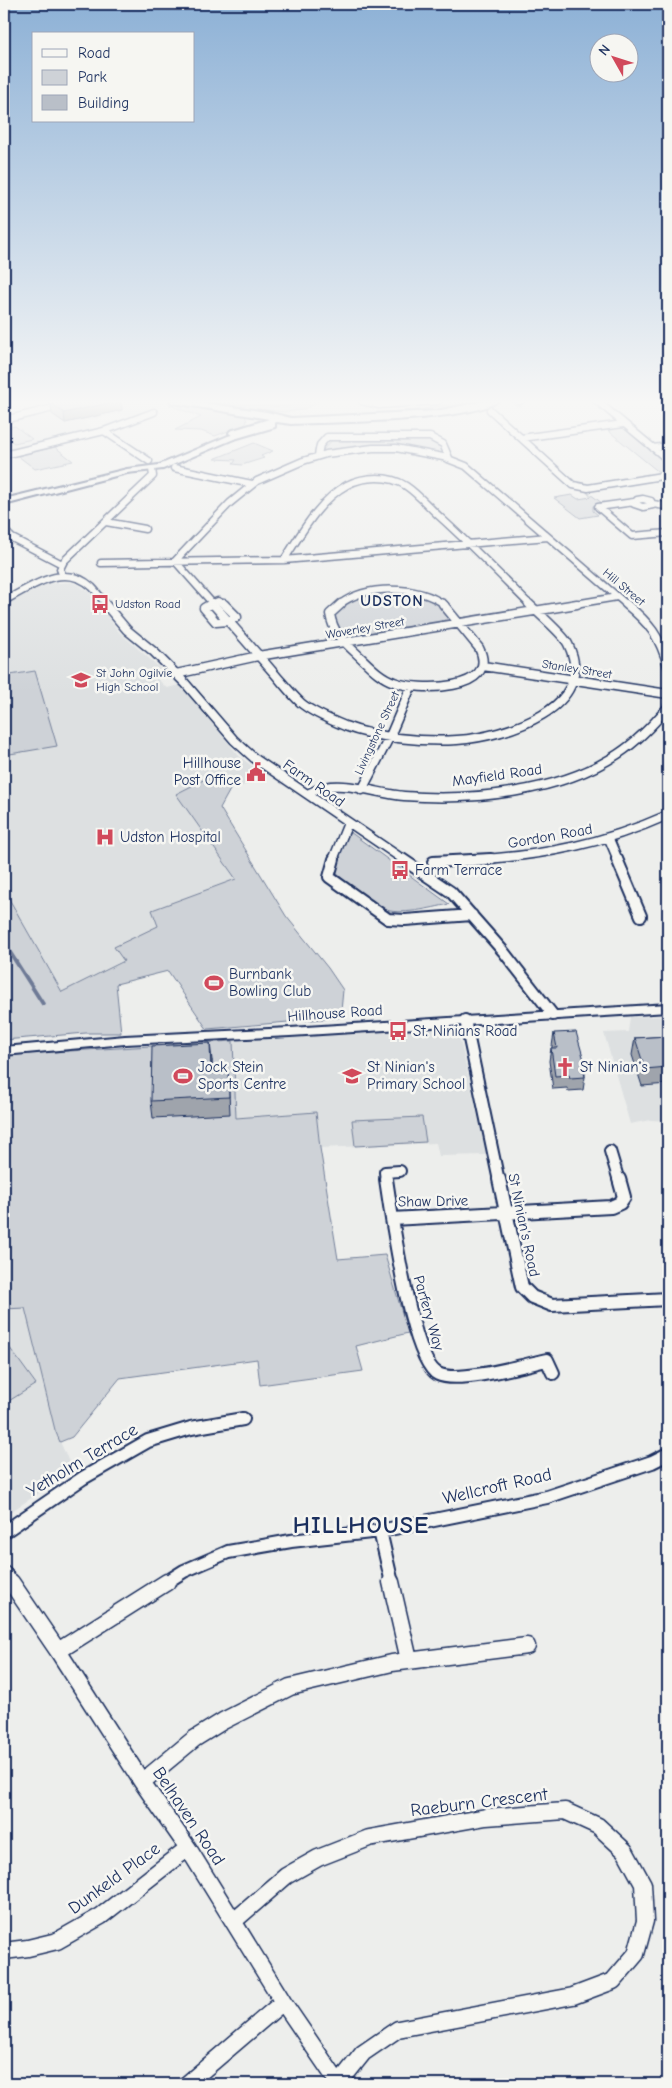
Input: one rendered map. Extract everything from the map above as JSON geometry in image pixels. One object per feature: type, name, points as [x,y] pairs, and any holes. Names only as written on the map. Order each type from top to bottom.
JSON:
[{"type":"main road","points":[[4,502],[18,498]]},
{"type":"street","points":[[4,601],[44,580],[62,574],[60,569],[62,564],[131,498]]},
{"type":"street","points":[[175,562],[235,498]]},
{"type":"street","points":[[284,560],[327,498]]},
{"type":"street","points":[[228,621],[302,704],[344,726],[413,739],[457,740],[501,732],[545,713],[561,702],[574,680],[576,670],[568,643],[537,610],[420,498]]},
{"type":"street","name":"Hill Street","points":[[505,498],[647,622],[655,631],[665,652],[668,666]]},
{"type":"street","points":[[668,509],[665,506],[653,504],[643,507],[635,505],[634,502],[616,503],[598,508],[632,536],[668,533]]},
{"type":"street","points":[[106,522],[145,529]]},
{"type":"street","points":[[4,530],[12,538],[62,564]]},
{"type":"street","points":[[101,562],[284,560],[548,537]]},
{"type":"street","points":[[4,541],[12,538]]},
{"type":"street","points":[[175,562],[212,603]]},
{"type":"street","name":"Farm Road","points":[[62,574],[75,577],[91,586],[127,630],[154,652],[176,674],[234,740],[254,758],[409,864],[435,879],[451,892],[553,1014]]},
{"type":"street","points":[[403,590],[441,602],[460,623],[482,655],[483,666],[476,676],[444,688],[411,686],[395,683],[380,676],[344,643],[331,627],[330,614],[339,603],[352,596],[378,591],[403,590]]},
{"type":"street","name":"Waverley Street","points":[[176,674],[258,656],[617,597]]},
{"type":"street","points":[[223,602],[237,617],[228,621],[216,622],[204,608],[205,606],[223,602]]},
{"type":"street","name":"Stanley Street","points":[[483,666],[668,694]]},
{"type":"street","name":"Livingstone Street","points":[[362,790],[390,736],[411,686]]},
{"type":"street","name":"Mayfield Road","points":[[307,794],[324,787],[336,786],[413,796],[463,796],[542,784],[589,769],[621,752],[640,738],[668,706]]},
{"type":"street","name":"Gordon Road","points":[[432,862],[506,859],[555,852],[609,839],[668,815]]},
{"type":"street","points":[[348,823],[330,868],[329,877],[388,918],[405,920],[472,915]]},
{"type":"street","points":[[609,839],[641,916]]},
{"type":"street","name":"Hillhouse Road","points":[[4,1051],[124,1040],[668,1008]]},
{"type":"street","name":"St Ninian's Road","points":[[465,1020],[522,1287],[532,1297],[552,1305],[668,1299]]},
{"type":"street","name":"Shaw Drive","points":[[400,1171],[385,1172],[392,1219],[612,1207],[620,1203],[624,1197],[610,1151]]},
{"type":"street","name":"Parfery Way","points":[[392,1219],[400,1270],[425,1361],[436,1374],[455,1378],[548,1360],[553,1373]]},
{"type":"street","name":"Yetholm Terrace","points":[[4,1532],[83,1478],[148,1441],[191,1428],[243,1419]]},
{"type":"street","name":"Wellcroft Road","points":[[58,1651],[184,1570],[228,1552],[291,1541],[380,1532],[547,1497],[652,1462],[668,1454]]},
{"type":"street","points":[[380,1532],[409,1660]]},
{"type":"street","name":"Belhaven Road","points":[[4,1572],[58,1651],[142,1782],[188,1848],[283,2002],[339,2084]]},
{"type":"street","points":[[142,1782],[194,1739],[222,1722],[290,1687],[409,1660],[527,1646]]},
{"type":"street","name":"Raeburn Crescent","points":[[234,1921],[286,1876],[318,1858],[369,1838],[379,1836],[486,1818],[565,1811],[598,1826],[625,1851],[643,1884],[645,1921],[636,1954],[613,1981],[573,1996],[398,2029],[363,2053],[339,2084]]},
{"type":"street","name":"Dunkeld Place","points":[[4,1951],[28,1948],[57,1941],[72,1933],[107,1912],[188,1848]]},
{"type":"street","points":[[188,2084],[283,2002]]},
{"type":"shaded area","name":"Udston Hospital","points":[[71,582],[89,592],[119,632],[160,668],[151,673],[167,688],[180,685],[240,757],[267,777],[234,789],[215,774],[177,794],[236,879],[152,910],[158,926],[124,960],[62,992],[4,890],[4,605],[42,584]]},
{"type":"shaded area","points":[[668,1016],[668,1121],[650,1120],[630,1124],[604,1033],[628,1032],[630,1017]]},
{"type":"shaded area","name":"St Ninian's Primary School","points":[[457,1027],[487,1155],[439,1156],[436,1143],[320,1148],[316,1112],[236,1118],[233,1041]]},
{"type":"shaded area","points":[[25,1307],[55,1430],[73,1471],[4,1516],[4,1309]]},
{"type":"green space","points":[[555,498],[596,498],[602,503],[593,506],[593,511],[598,515],[580,518]]},
{"type":"green space","points":[[403,591],[441,602],[460,623],[345,643],[330,614],[352,596]]},
{"type":"green space","points":[[35,671],[57,746],[4,755],[4,676]]},
{"type":"green space","points":[[215,774],[231,788],[220,808],[286,916],[328,968],[343,990],[341,1011],[346,1017],[207,1029],[168,971],[116,984],[121,1033],[86,1033],[4,1040],[4,890],[62,992],[124,961],[114,947],[158,926],[152,910],[236,879],[176,794]]},
{"type":"green space","points":[[350,832],[449,904],[416,911],[398,912],[383,909],[364,898],[336,873],[336,861]]},
{"type":"green space","points":[[233,1041],[236,1118],[316,1112],[338,1259],[385,1255],[408,1333],[356,1346],[363,1371],[260,1385],[257,1359],[120,1378],[72,1437],[60,1442],[55,1430],[25,1308],[4,1309],[4,1055]]},
{"type":"green space","points":[[422,1117],[426,1142],[355,1146],[352,1120]]},
{"type":"green space","points":[[4,1340],[36,1384],[4,1404]]},
{"type":"building","points":[[576,1032],[586,1067],[583,1068],[585,1077],[555,1076],[551,1048],[557,1048],[554,1033]]},
{"type":"building","points":[[668,1036],[668,1067],[645,1069],[635,1038]]},
{"type":"building","name":"Jock Stein Sports Centre","points":[[210,1043],[211,1073],[228,1072],[229,1097],[151,1101],[152,1046]]},
{"type":"waterway","points":[[4,943],[43,1004]]},
{"type":"place","name":"Udston Road","points":[[100,604]]},
{"type":"place","name":"St John Ogilvie High School","points":[[81,680]]},
{"type":"place","name":"Hillhouse Post Office","points":[[256,772]]},
{"type":"place","name":"Udston Hospital","points":[[105,837]]},
{"type":"place","name":"Farm Terrace","points":[[400,870]]},
{"type":"place","name":"Burnbank Bowling Club","points":[[214,983]]},
{"type":"place","name":"St. Ninians Road","points":[[398,1031]]},
{"type":"place","name":"St Ninian's","points":[[565,1067]]},
{"type":"place","name":"Jock Stein Sports Centre","points":[[183,1076]]},
{"type":"place","name":"St Ninian's Primary School","points":[[352,1076]]},
{"type":"district","name":"UDSTON","points":[[392,600]]},
{"type":"district","name":"HILLHOUSE","points":[[361,1525]]}]
